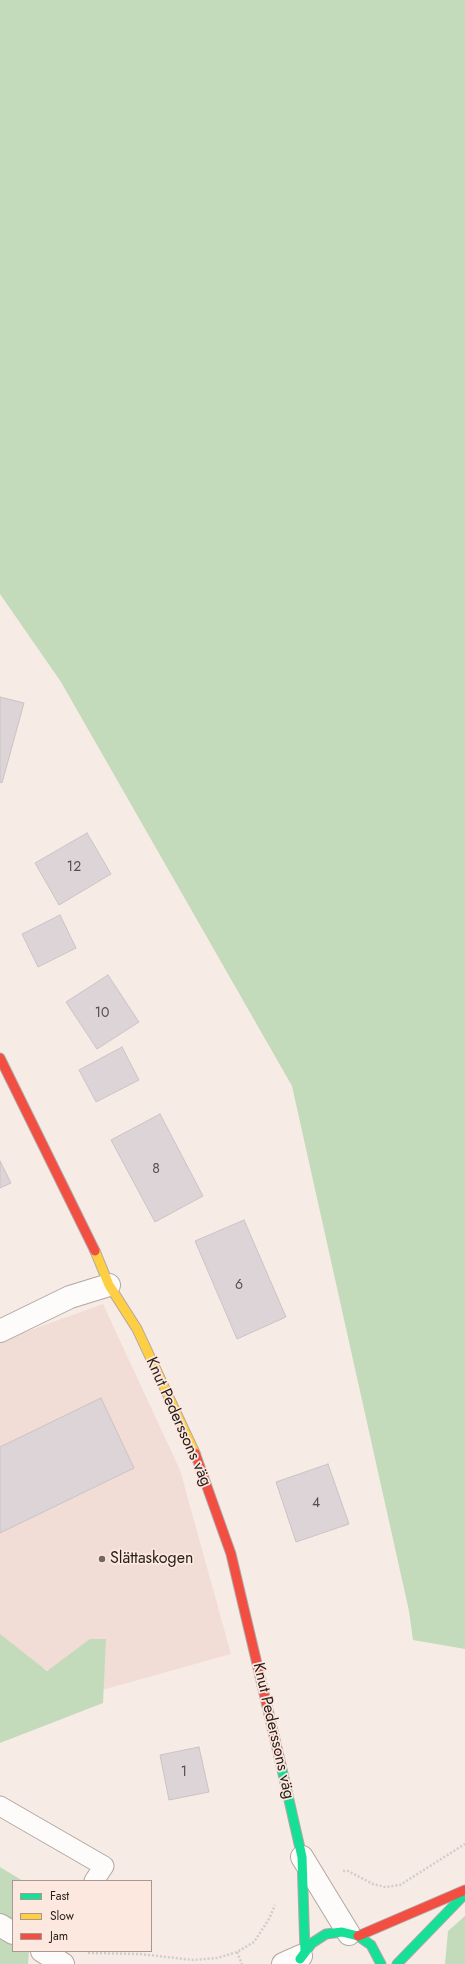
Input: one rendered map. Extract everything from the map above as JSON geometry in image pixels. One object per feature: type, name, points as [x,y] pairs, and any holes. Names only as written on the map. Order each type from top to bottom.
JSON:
[{"type":"street","name":"Knut Pederssons väg","points":[[0,1058],[89,1237],[109,1285],[137,1329],[195,1452],[231,1554],[302,1857],[297,1959]]},
{"type":"street","points":[[0,1331],[70,1297],[109,1285]]},
{"type":"street","name":"Knut Pederssons väg","points":[[302,1857],[353,1935]]},
{"type":"street","points":[[353,1935],[465,1890]]},
{"type":"street","points":[[397,1964],[465,1894]]},
{"type":"street","points":[[0,1925],[12,1932]]},
{"type":"street","points":[[297,1959],[312,1943],[326,1934],[342,1932],[353,1935],[370,1945],[381,1964]]},
{"type":"lane","points":[[0,1806],[104,1866],[95,1880]]},
{"type":"path","points":[[340,1871],[348,1871],[373,1884],[385,1887],[400,1885],[465,1844]]},
{"type":"path","points":[[51,1955],[112,1953],[193,1960],[217,1958],[237,1952],[254,1942],[269,1919],[276,1902]]},
{"type":"path","points":[[237,1952],[242,1964]]},
{"type":"shaded area","name":"Slättaskogen","points":[[103,1304],[180,1470],[231,1654],[95,1692],[0,1648],[0,1341]]},
{"type":"green space","points":[[0,0],[465,0],[465,1649],[413,1640],[409,1611],[292,1086],[61,682],[0,594]]},
{"type":"green space","points":[[0,1634],[47,1671],[90,1639],[106,1639],[103,1703],[0,1743]]},
{"type":"green space","points":[[0,1867],[21,1880],[12,1880],[12,1952],[29,1952],[28,1964],[0,1964]]},
{"type":"green space","points":[[465,1916],[465,1964],[445,1964],[448,1931]]},
{"type":"building","points":[[0,697],[24,703],[2,783],[0,782]]},
{"type":"building","points":[[87,833],[111,874],[59,905],[35,863]]},
{"type":"building","points":[[60,915],[76,948],[38,967],[22,934]]},
{"type":"building","points":[[108,975],[139,1022],[97,1049],[66,1002]]},
{"type":"building","points":[[122,1047],[139,1080],[96,1102],[79,1070]]},
{"type":"building","points":[[160,1114],[203,1196],[155,1222],[111,1140]]},
{"type":"building","points":[[0,1161],[11,1183],[0,1188]]},
{"type":"building","points":[[244,1220],[286,1317],[237,1339],[195,1241]]},
{"type":"building","points":[[101,1398],[134,1468],[0,1533],[0,1447]]},
{"type":"building","points":[[328,1464],[349,1524],[296,1542],[276,1482]]},
{"type":"building","points":[[199,1747],[209,1792],[169,1800],[160,1755]]},
{"type":"traffic: fast","points":[[281,1765],[302,1857],[305,1952]]},
{"type":"traffic: fast","points":[[397,1964],[463,1896]]},
{"type":"traffic: fast","points":[[300,1959],[312,1943],[326,1934],[342,1932],[358,1936],[371,1945],[381,1964]]},
{"type":"traffic: slow","points":[[95,1251],[109,1285],[137,1329],[195,1453]]},
{"type":"traffic: jam","points":[[0,1058],[95,1251]]},
{"type":"traffic: jam","points":[[195,1453],[231,1554],[281,1765]]},
{"type":"traffic: jam","points":[[358,1936],[465,1890]]},
{"type":"place","name":"Slättaskogen","points":[[102,1559]]}]
